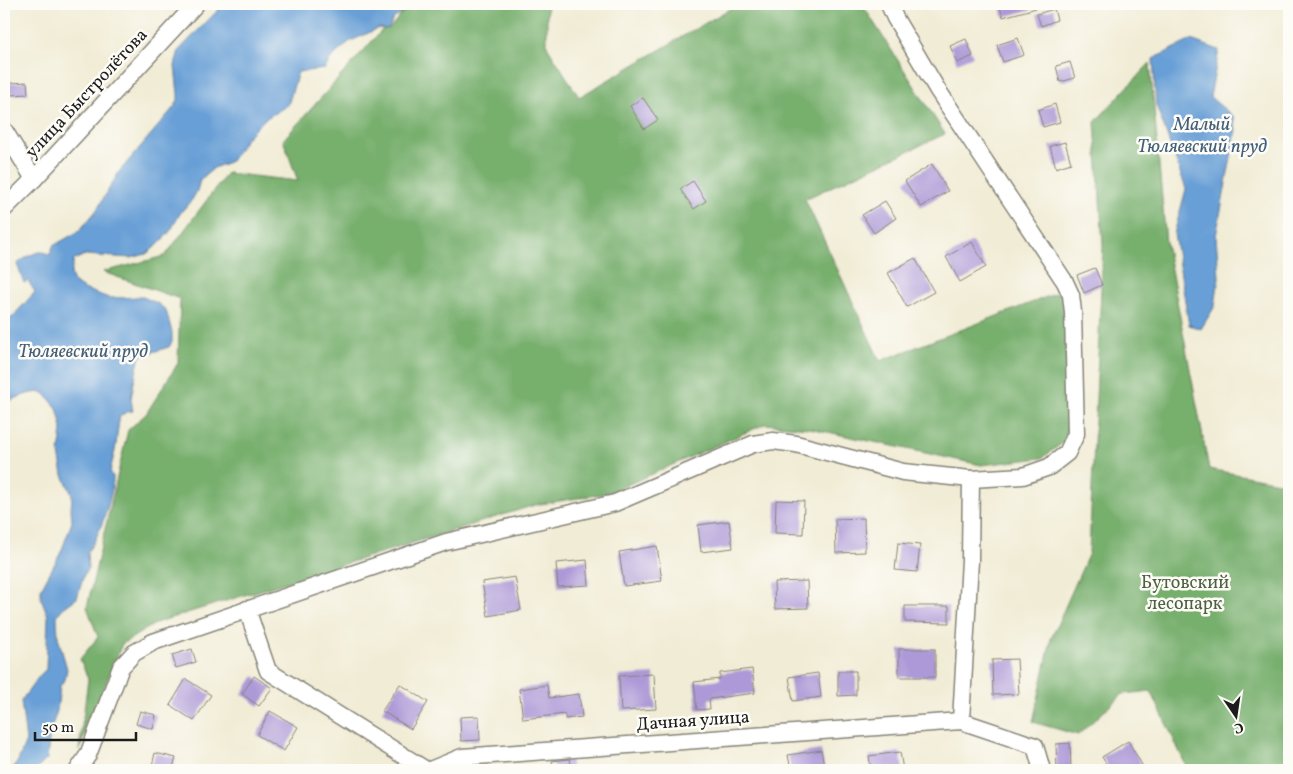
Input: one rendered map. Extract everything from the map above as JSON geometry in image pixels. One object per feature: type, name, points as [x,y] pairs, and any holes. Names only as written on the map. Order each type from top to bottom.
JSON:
[{"type":"street","name":"улица Быстролётова","points":[[4,209],[196,4]]},
{"type":"street","points":[[78,770],[88,755],[121,667],[134,653],[153,642],[446,542],[615,503],[753,444],[773,441],[796,444],[903,472],[971,479],[1023,476],[1048,467],[1067,453],[1076,434],[1071,295],[1065,282],[937,89],[895,18],[889,4]]},
{"type":"street","points":[[4,130],[34,179]]},
{"type":"street","points":[[961,721],[970,560],[971,479]]},
{"type":"street","points":[[248,609],[268,671],[426,770]]},
{"type":"street","name":"Дачная улица","points":[[430,770],[462,757],[961,721],[1035,746],[1042,770]]},
{"type":"green space","points":[[418,4],[547,4],[547,46],[579,97],[738,4],[862,4],[945,134],[805,199],[880,361],[1062,291],[1064,299],[1068,427],[1064,442],[1042,458],[981,465],[809,428],[765,424],[609,493],[535,505],[158,622],[122,644],[79,750],[88,679],[80,659],[98,637],[87,607],[128,430],[146,414],[178,363],[180,299],[103,272],[165,256],[227,173],[298,181],[283,140],[383,29],[390,28],[403,12]]},
{"type":"green space","name":"Бутовский лесопарк","points":[[1150,63],[1166,243],[1209,469],[1289,484],[1289,770],[1188,770],[1151,691],[1123,694],[1078,735],[1033,722],[1051,639],[1089,553],[1103,246],[1095,122]]},
{"type":"water","name":"Тюляевский пруд","points":[[224,4],[406,4],[403,12],[393,19],[389,28],[379,28],[349,42],[330,59],[325,69],[298,72],[288,105],[265,119],[247,137],[231,161],[214,168],[200,180],[192,200],[181,212],[171,230],[159,244],[146,254],[131,258],[85,255],[74,260],[71,273],[74,283],[84,289],[109,298],[143,297],[157,303],[166,310],[172,332],[172,342],[169,347],[140,356],[131,399],[133,411],[120,416],[110,473],[113,476],[113,484],[105,516],[92,546],[87,552],[88,568],[77,598],[62,609],[57,616],[58,637],[67,669],[65,680],[60,686],[57,711],[50,732],[47,759],[36,770],[12,770],[26,741],[21,701],[46,669],[48,616],[41,598],[41,589],[61,552],[72,522],[72,495],[63,475],[59,453],[62,430],[57,408],[44,393],[39,392],[4,403],[4,326],[35,292],[28,281],[24,283],[17,264],[37,252],[50,255],[53,246],[79,231],[96,211],[119,172],[175,106],[178,94],[175,66],[179,50]]},
{"type":"water","name":"Малый Тюляевский пруд","points":[[1191,40],[1219,50],[1210,97],[1234,117],[1236,131],[1216,236],[1219,277],[1215,306],[1201,329],[1189,325],[1174,234],[1186,189],[1156,105],[1153,59]]},
{"type":"building","points":[[999,4],[1040,4],[1040,7],[1003,17]]},
{"type":"building","points":[[1054,9],[1057,20],[1041,26],[1037,14]]},
{"type":"building","points":[[1018,38],[1024,55],[1003,62],[997,45]]},
{"type":"building","points":[[966,39],[973,56],[957,63],[950,46]]},
{"type":"building","points":[[1070,62],[1075,78],[1060,82],[1056,66]]},
{"type":"building","points":[[27,82],[28,94],[12,95],[9,92],[8,89],[11,83]]},
{"type":"building","points":[[643,98],[658,120],[644,129],[630,106]]},
{"type":"building","points":[[1055,104],[1060,122],[1043,127],[1038,110]]},
{"type":"building","points":[[1065,142],[1071,163],[1056,168],[1050,146]]},
{"type":"building","points":[[932,164],[948,191],[921,207],[905,181]]},
{"type":"building","points":[[693,181],[706,201],[694,209],[680,189]]},
{"type":"building","points":[[885,201],[896,218],[874,233],[862,215]]},
{"type":"building","points":[[972,242],[986,267],[960,282],[946,257]]},
{"type":"building","points":[[915,258],[934,292],[907,307],[888,273]]},
{"type":"building","points":[[1095,268],[1102,285],[1084,293],[1077,275]]},
{"type":"building","points":[[776,500],[804,501],[803,534],[775,533]]},
{"type":"building","points":[[864,518],[865,552],[836,553],[835,519]]},
{"type":"building","points":[[729,521],[733,548],[701,552],[698,525]]},
{"type":"building","points":[[898,543],[920,545],[917,572],[895,570]]},
{"type":"building","points":[[657,546],[662,581],[624,586],[619,552]]},
{"type":"building","points":[[587,560],[589,585],[558,587],[556,563]]},
{"type":"building","points":[[515,577],[521,610],[488,616],[482,582]]},
{"type":"building","points":[[807,581],[808,608],[775,609],[774,582]]},
{"type":"building","points":[[905,606],[949,606],[949,623],[905,622]]},
{"type":"building","points":[[192,649],[196,662],[176,668],[172,655]]},
{"type":"building","points":[[899,649],[935,649],[935,677],[899,677]]},
{"type":"building","points":[[1017,659],[1019,694],[993,695],[992,660]]},
{"type":"building","points":[[752,669],[755,693],[709,699],[710,709],[697,710],[694,682],[720,679],[720,673]]},
{"type":"building","points":[[838,671],[856,671],[856,695],[838,696]]},
{"type":"building","points":[[818,673],[821,697],[793,701],[789,677]]},
{"type":"building","points":[[654,674],[656,709],[621,711],[619,676]]},
{"type":"building","points":[[254,676],[272,688],[259,706],[242,694]]},
{"type":"building","points":[[186,679],[211,695],[194,721],[170,705]]},
{"type":"building","points":[[400,684],[428,702],[411,729],[382,711]]},
{"type":"building","points":[[547,685],[549,698],[579,694],[582,717],[565,719],[565,714],[523,719],[519,689]]},
{"type":"building","points":[[140,711],[156,715],[153,729],[136,724]]},
{"type":"building","points":[[270,711],[298,727],[284,751],[257,735]]},
{"type":"building","points":[[479,716],[480,740],[461,741],[460,717]]},
{"type":"building","points":[[1128,741],[1145,770],[1110,770],[1102,757]]},
{"type":"building","points":[[1070,743],[1071,770],[1057,770],[1056,744]]},
{"type":"building","points":[[821,750],[825,770],[791,770],[788,755]]},
{"type":"building","points":[[900,752],[903,770],[871,770],[869,756]]},
{"type":"building","points":[[155,753],[176,758],[172,770],[151,770]]},
{"type":"building","points":[[570,759],[572,770],[554,770],[552,761]]}]
